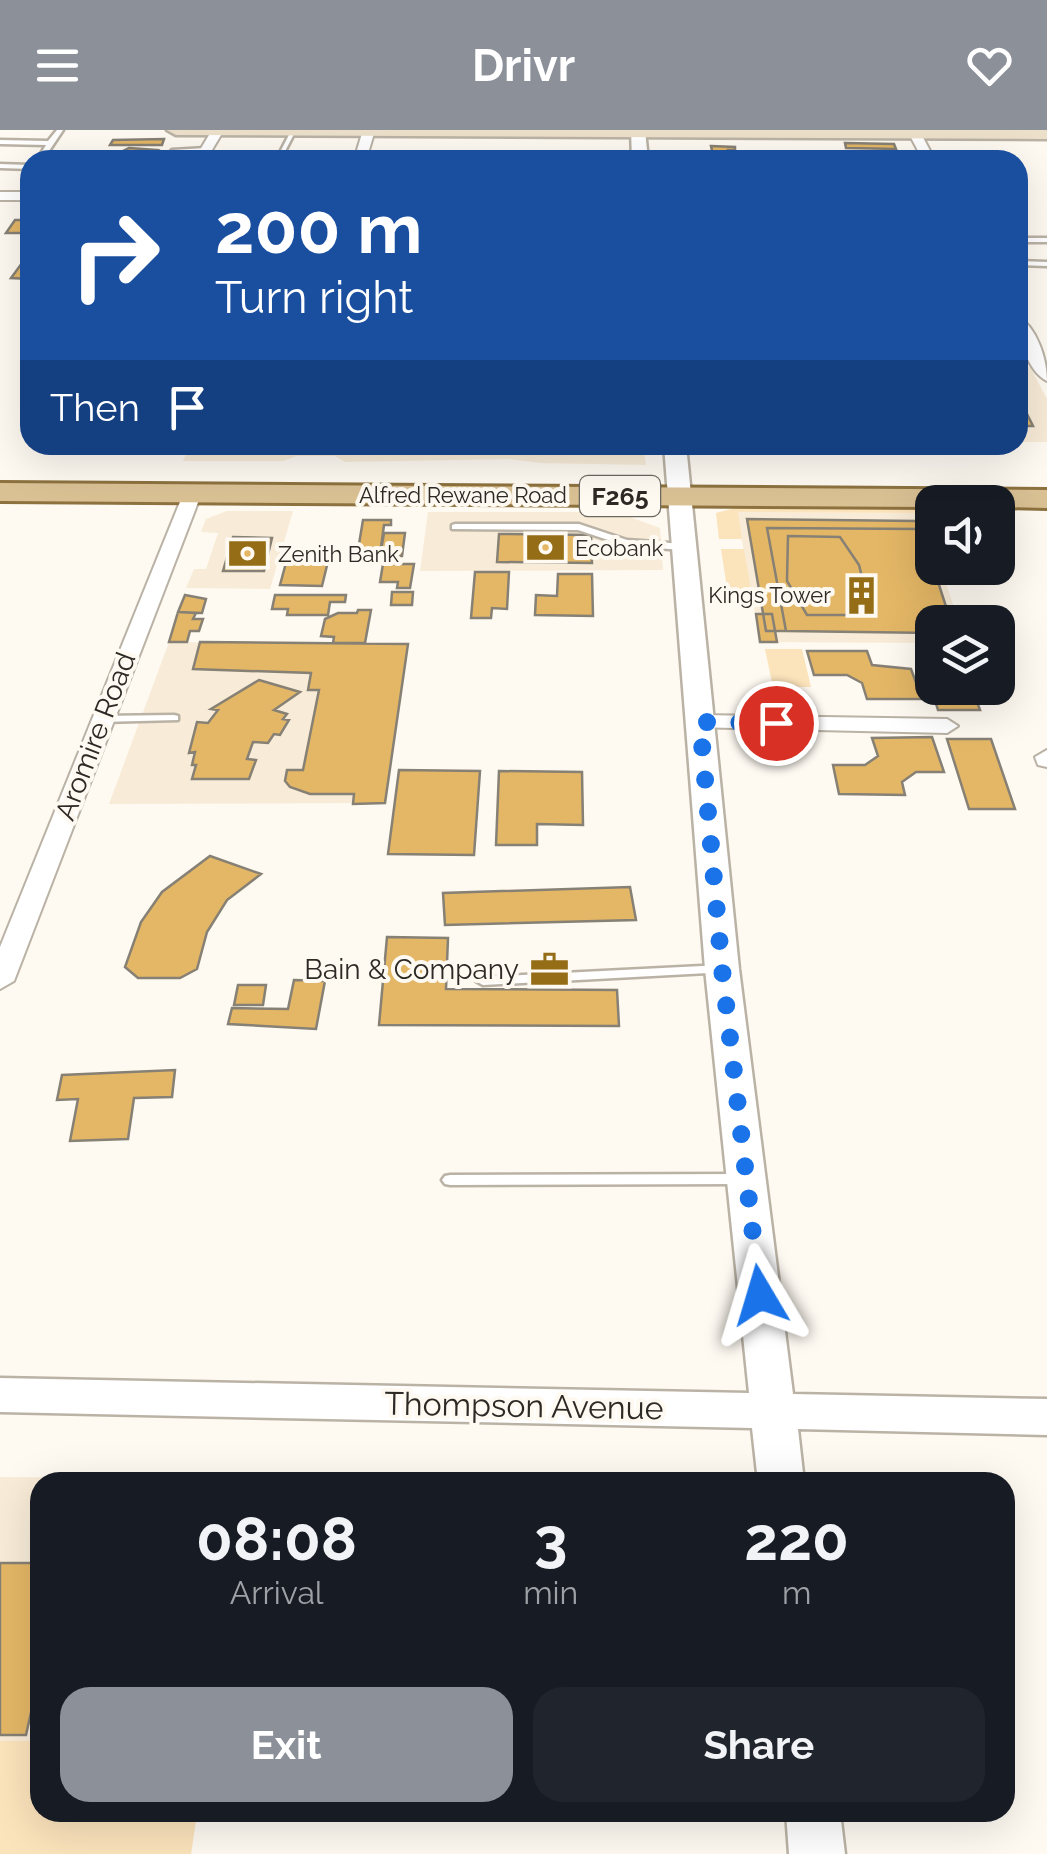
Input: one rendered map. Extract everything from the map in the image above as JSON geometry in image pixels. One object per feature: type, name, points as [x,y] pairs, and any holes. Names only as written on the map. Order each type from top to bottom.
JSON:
[{"type":"main road","points":[[176,130],[1047,134]]},
{"type":"main road","name":"Alfred Rewane Road","points":[[0,470],[192,492],[291,494],[679,472],[1047,499]]},
{"type":"main road","points":[[291,494],[310,472]]},
{"type":"main road","name":"Alfred Rewane Road","points":[[0,492],[310,472],[1047,476]]},
{"type":"street","points":[[1028,340],[1046,373]]},
{"type":"street","points":[[679,472],[722,969],[780,1472]]},
{"type":"street","name":"Aromire Road","points":[[0,981],[192,492]]},
{"type":"street","points":[[700,722],[948,726]]},
{"type":"street","name":"Thompson Avenue","points":[[0,1395],[1047,1417]]},
{"type":"street","points":[[814,1822],[817,1854]]},
{"type":"lane","points":[[46,150],[60,130]]},
{"type":"lane","points":[[0,142],[50,143]]},
{"type":"lane","points":[[455,526],[579,527],[626,543],[684,547]]},
{"type":"lane","points":[[101,719],[174,718]]},
{"type":"lane","points":[[483,981],[722,969]]},
{"type":"lane","points":[[450,1180],[745,1180]]},
{"type":"shaded area","points":[[1028,367],[1047,399],[1047,442],[1028,442]]},
{"type":"shaded area","points":[[186,455],[644,455],[646,465],[509,459],[345,462],[335,456],[297,456],[283,461],[183,461]]},
{"type":"shaded area","points":[[746,505],[915,506],[915,513],[738,512],[742,539],[719,539],[716,513]]},
{"type":"shaded area","points":[[227,511],[293,511],[270,589],[186,588],[194,569],[206,569],[218,533],[201,532],[206,519]]},
{"type":"shaded area","points":[[428,512],[616,512],[660,528],[663,570],[420,571]]},
{"type":"shaded area","name":"Kings Tower","points":[[737,512],[915,513],[915,585],[947,585],[953,605],[915,605],[915,643],[760,642]]},
{"type":"shaded area","points":[[721,549],[744,549],[753,601],[729,601]]},
{"type":"shaded area","points":[[169,642],[408,644],[385,803],[109,804]]},
{"type":"shaded area","points":[[765,649],[802,649],[811,687],[773,687]]},
{"type":"shaded area","points":[[0,1477],[30,1477],[30,1822],[196,1822],[191,1854],[0,1854]]},
{"type":"shaded area","points":[[0,1741],[30,1741],[30,1822],[196,1822],[191,1854],[0,1854]]},
{"type":"building","points":[[164,139],[162,145],[110,145],[113,140]]},
{"type":"building","points":[[845,143],[894,144],[896,149],[846,148]]},
{"type":"building","points":[[711,146],[735,147],[735,150],[712,150]]},
{"type":"building","points":[[15,220],[20,220],[20,233],[6,233]]},
{"type":"building","points":[[747,519],[915,521],[915,529],[767,528],[786,631],[766,631]]},
{"type":"building","points":[[363,520],[391,520],[391,525],[384,525],[379,562],[356,562]]},
{"type":"building","name":"Kings Tower","points":[[767,528],[915,529],[915,585],[939,585],[946,605],[915,605],[915,633],[786,631]]},
{"type":"building","points":[[384,533],[405,533],[402,556],[380,556]]},
{"type":"building","name":"Ecobank","points":[[499,534],[591,535],[592,563],[497,562]]},
{"type":"building","points":[[788,536],[840,537],[859,565],[863,615],[807,615],[787,581]]},
{"type":"building","name":"Zenith Bank","points":[[233,537],[272,538],[264,571],[223,571]]},
{"type":"building","points":[[290,548],[331,549],[322,586],[280,585]]},
{"type":"building","points":[[383,564],[414,564],[410,588],[397,588],[398,582],[380,582]]},
{"type":"building","points":[[475,572],[509,572],[507,609],[492,608],[491,618],[471,618]]},
{"type":"building","points":[[558,574],[592,574],[593,616],[535,615],[536,595],[557,596]]},
{"type":"building","points":[[392,592],[413,592],[412,605],[391,605]]},
{"type":"building","points":[[185,595],[206,599],[202,613],[178,612]]},
{"type":"building","points":[[275,595],[346,595],[345,602],[330,602],[328,615],[287,615],[288,609],[272,609]]},
{"type":"building","points":[[371,610],[365,643],[333,643],[334,637],[321,636],[325,619]]},
{"type":"building","points":[[178,612],[196,613],[193,619],[203,619],[199,631],[190,631],[187,642],[169,642]]},
{"type":"building","points":[[756,614],[772,614],[777,642],[760,642]]},
{"type":"building","points":[[200,642],[408,644],[385,803],[353,804],[354,794],[310,794],[290,787],[285,781],[287,770],[303,770],[319,690],[308,690],[311,673],[193,669]]},
{"type":"building","points":[[807,651],[867,651],[872,665],[911,669],[915,699],[867,699],[862,683],[847,675],[814,675]]},
{"type":"building","points":[[259,680],[300,692],[274,710],[287,714],[283,719],[289,720],[280,735],[274,734],[268,743],[253,742],[247,759],[256,760],[249,779],[192,779],[195,752],[189,753],[197,722],[208,723],[218,710],[211,709]]},
{"type":"building","points":[[771,696],[804,696],[809,718],[775,717]]},
{"type":"building","points":[[936,705],[978,705],[980,710],[938,710]]},
{"type":"building","points":[[932,737],[944,772],[916,772],[902,782],[905,795],[839,794],[833,765],[865,765],[878,756],[872,738]]},
{"type":"building","points":[[947,739],[991,739],[1015,809],[969,809]]},
{"type":"building","points":[[399,770],[480,771],[474,855],[388,854]]},
{"type":"building","points":[[499,771],[582,772],[583,825],[537,824],[537,845],[496,845]]},
{"type":"building","points":[[210,856],[261,874],[227,900],[207,932],[197,969],[180,978],[138,978],[125,967],[141,922],[162,892]]},
{"type":"building","points":[[630,887],[636,920],[445,925],[443,893]]},
{"type":"building","points":[[387,937],[448,938],[446,989],[617,990],[619,1026],[379,1025]]},
{"type":"building","points":[[294,980],[325,981],[316,1029],[228,1024],[232,1008],[288,1009]]},
{"type":"building","points":[[238,985],[266,985],[263,1005],[234,1005]]},
{"type":"building","points":[[175,1070],[172,1097],[134,1098],[128,1139],[70,1141],[78,1099],[57,1100],[62,1075]]},
{"type":"building","points":[[0,1563],[30,1563],[30,1717],[26,1735],[0,1735]]},
{"type":"place","name":"Ecobank","points":[[545,548]]},
{"type":"place","name":"Zenith Bank","points":[[248,554]]},
{"type":"place","name":"Kings Tower","points":[[861,595]]},
{"type":"place","name":"Bain & Company","points":[[549,969]]},
{"type":"route","points":[[760,1295],[722,969],[700,722],[776,723]]}]
